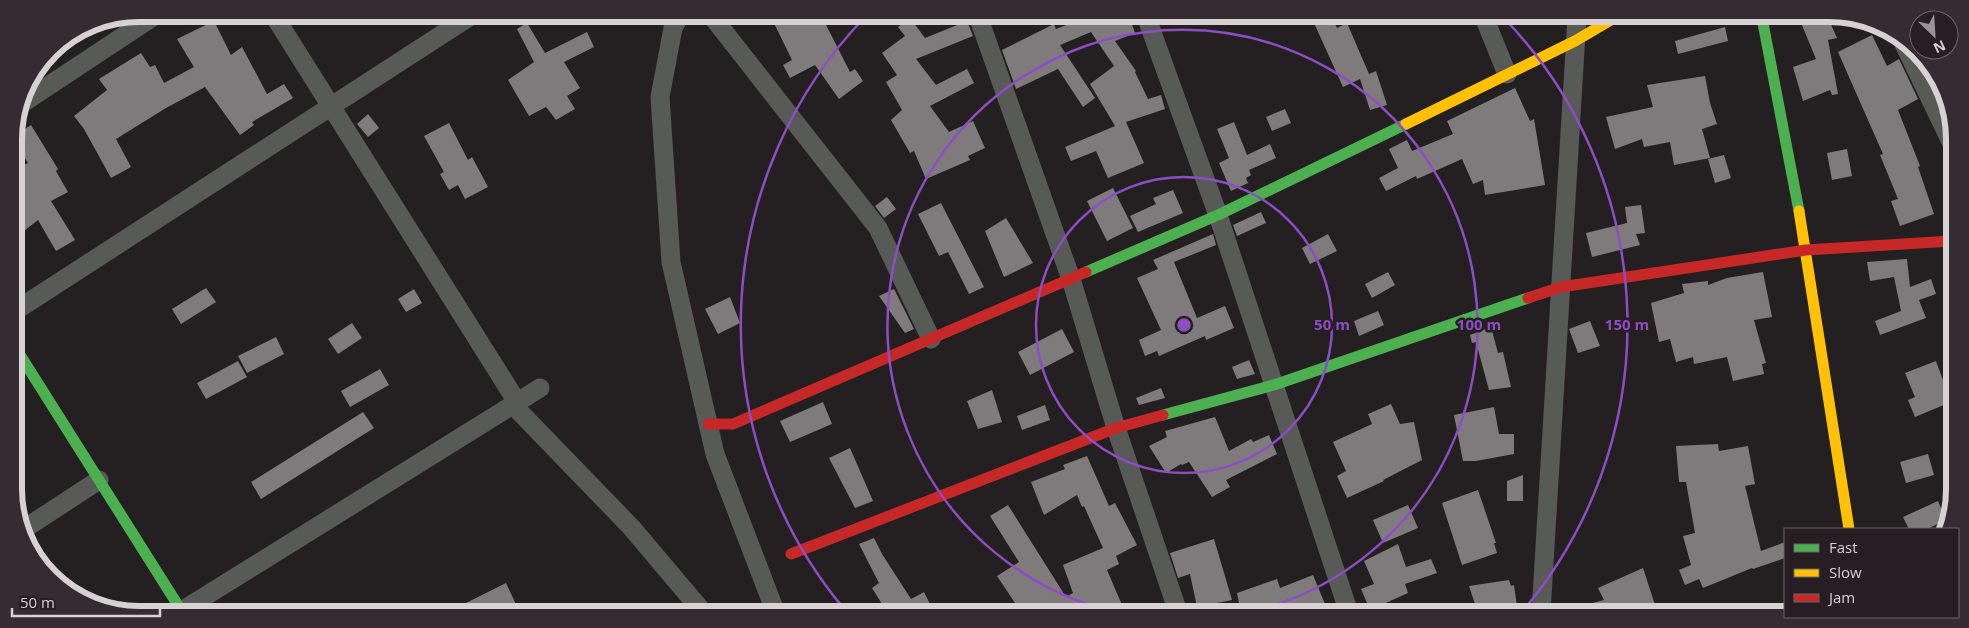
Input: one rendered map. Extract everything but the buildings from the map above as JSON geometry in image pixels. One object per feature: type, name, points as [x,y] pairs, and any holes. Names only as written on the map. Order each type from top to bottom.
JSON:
[{"type":"street","points":[[30,98],[145,22]]},
{"type":"street","points":[[278,22],[515,404],[631,527],[697,606]]},
{"type":"street","points":[[23,306],[461,22]]},
{"type":"street","points":[[676,22],[673,28],[660,97],[671,253],[715,454],[773,606]]},
{"type":"street","points":[[717,22],[878,228],[931,339]]},
{"type":"street","points":[[980,22],[1071,279],[1116,428],[1176,605]]},
{"type":"street","points":[[1148,22],[1218,215],[1346,605]]},
{"type":"street","points":[[1486,22],[1507,74]]},
{"type":"street","points":[[1541,605],[1577,22]]},
{"type":"street","points":[[708,424],[732,424],[1218,215],[1576,41],[1609,22]]},
{"type":"street","points":[[1763,22],[1806,250],[1849,528]]},
{"type":"street","points":[[1908,52],[1946,131]]},
{"type":"street","points":[[791,554],[1116,428],[1274,385],[1561,287],[1806,250],[1946,240]]},
{"type":"street","points":[[22,359],[179,606]]},
{"type":"street","points":[[189,606],[540,388]]},
{"type":"street","points":[[29,526],[99,480]]},
{"type":"traffic: fast","points":[[1763,22],[1799,211]]},
{"type":"traffic: fast","points":[[1086,272],[1218,215],[1406,124]]},
{"type":"traffic: fast","points":[[1163,415],[1274,385],[1528,298]]},
{"type":"traffic: fast","points":[[22,359],[178,606]]},
{"type":"traffic: slow","points":[[1406,124],[1575,41],[1607,22]]},
{"type":"traffic: slow","points":[[1799,211],[1849,528]]},
{"type":"traffic: jam","points":[[1528,298],[1561,287],[1806,250],[1946,241]]},
{"type":"traffic: jam","points":[[708,424],[733,424],[1086,272]]},
{"type":"traffic: jam","points":[[791,554],[1116,428],[1163,415]]}]
